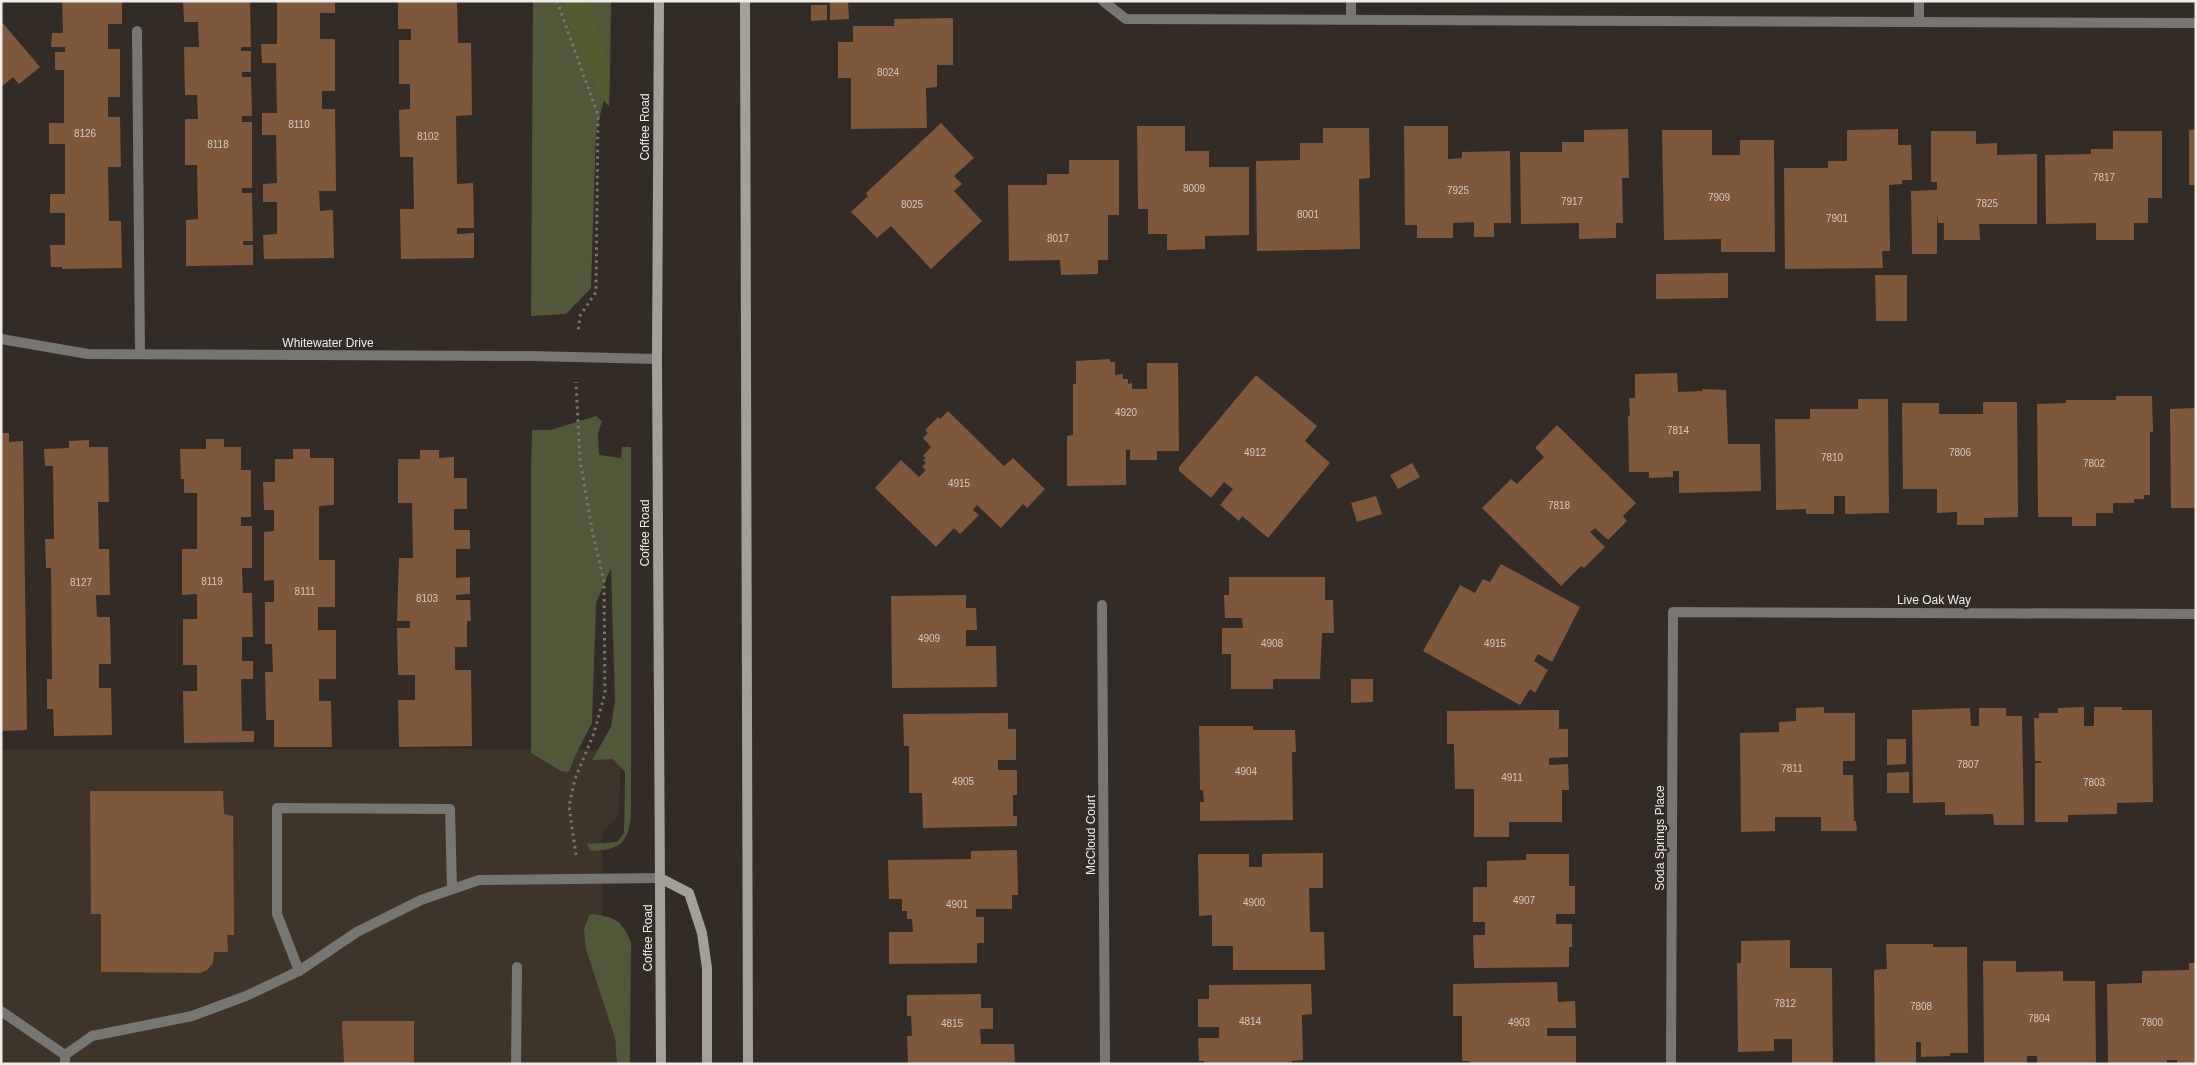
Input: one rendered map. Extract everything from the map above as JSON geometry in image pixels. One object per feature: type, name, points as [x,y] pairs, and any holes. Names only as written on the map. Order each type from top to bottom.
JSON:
[{"type":"main road","name":"Coffee Road","points":[[659,1],[656,359],[661,1064]]},
{"type":"main road","points":[[745,1],[748,1064]]},
{"type":"main road","points":[[660,878],[689,893],[702,933],[707,968],[708,1064]]},
{"type":"street","points":[[1103,1],[1126,19],[2196,23]]},
{"type":"street","points":[[1351,1],[1351,19]]},
{"type":"street","points":[[1919,1],[1919,21]]},
{"type":"street","points":[[137,32],[140,354]]},
{"type":"street","name":"Whitewater Drive","points":[[1,339],[14,343],[88,354],[656,359]]},
{"type":"street","name":"McCloud Court","points":[[1102,605],[1105,1064]]},
{"type":"street","name":"Live Oak Way","points":[[1673,612],[2196,614]]},
{"type":"street","name":"Soda Springs Place","points":[[1671,1064],[1673,612]]},
{"type":"street","points":[[299,971],[277,914],[277,808],[450,809],[452,889]]},
{"type":"street","points":[[1,1011],[65,1059],[92,1036],[192,1016],[246,996],[299,971],[357,932],[421,900],[479,880],[660,878]]},
{"type":"street","points":[[516,1064],[517,967]]},
{"type":"path","points":[[557,1],[598,115],[596,292],[580,316],[575,357],[580,460],[593,535],[604,581],[606,693],[594,733],[575,779],[570,806],[576,847],[576,878]]},
{"type":"shaded area","points":[[1,749],[621,749],[619,815],[602,833],[602,929],[618,1064],[1,1064]]},
{"type":"green space","points":[[533,1],[611,1],[610,75],[596,132],[591,288],[566,314],[531,316]]},
{"type":"green space","points":[[563,1],[589,1],[610,75],[609,106],[601,98],[596,83],[573,38]]},
{"type":"green space","points":[[596,416],[602,421],[598,433],[599,455],[621,458],[622,447],[631,447],[631,816],[630,826],[620,844],[609,849],[591,851],[587,844],[617,842],[624,833],[625,772],[613,759],[592,760],[611,727],[615,700],[611,568],[596,603],[592,723],[569,772],[561,771],[531,753],[531,471],[532,430],[551,430]]},
{"type":"green space","points":[[590,914],[606,916],[616,921],[624,928],[631,942],[630,1064],[617,1064],[615,1038],[586,949],[584,928]]},
{"type":"building","points":[[62,1],[122,1],[122,24],[108,24],[108,49],[120,49],[120,97],[108,97],[108,117],[120,117],[121,167],[108,167],[109,221],[121,221],[122,268],[62,269],[62,267],[51,267],[50,245],[65,245],[65,213],[50,213],[50,194],[65,194],[65,144],[49,144],[49,123],[64,123],[64,70],[55,70],[55,52],[65,52],[65,47],[51,47],[52,33],[63,33]]},
{"type":"building","points":[[183,1],[250,1],[251,47],[241,47],[241,51],[251,51],[251,72],[242,72],[242,77],[251,77],[252,116],[242,116],[242,122],[252,122],[252,188],[242,188],[242,193],[252,193],[253,241],[243,241],[243,245],[253,245],[253,265],[186,266],[186,220],[198,219],[197,165],[185,165],[185,119],[198,119],[197,95],[185,95],[184,47],[199,47],[198,22],[184,22]]},
{"type":"building","points":[[277,1],[335,1],[335,13],[320,13],[320,39],[335,39],[335,91],[322,91],[322,109],[335,109],[336,191],[319,191],[320,211],[333,210],[334,258],[264,259],[263,235],[277,234],[277,202],[263,202],[263,184],[277,183],[276,135],[262,135],[262,113],[277,113],[276,63],[262,63],[261,44],[277,44]]},
{"type":"building","points":[[398,1],[457,1],[458,43],[471,43],[472,115],[456,116],[457,184],[473,183],[474,228],[457,228],[457,234],[474,233],[474,258],[401,259],[400,209],[414,209],[413,157],[400,157],[399,110],[410,109],[410,84],[399,84],[399,40],[411,40],[411,29],[398,29]]},
{"type":"building","points":[[830,2],[848,2],[849,19],[830,20]]},
{"type":"building","points":[[811,5],[827,5],[827,20],[811,21]]},
{"type":"building","points":[[953,18],[953,65],[937,65],[937,87],[926,88],[927,128],[851,129],[851,78],[838,78],[838,42],[853,42],[853,26],[894,26],[894,19]]},
{"type":"building","points":[[1,21],[40,67],[19,84],[13,77],[1,87]]},
{"type":"building","points":[[941,123],[974,158],[954,176],[962,184],[954,191],[982,221],[931,269],[891,226],[877,238],[851,212],[868,196],[866,193]]},
{"type":"building","points":[[1137,126],[1185,126],[1185,151],[1209,151],[1209,167],[1249,167],[1249,235],[1205,236],[1205,249],[1167,250],[1167,234],[1148,234],[1148,209],[1138,209]]},
{"type":"building","points":[[1404,126],[1448,126],[1448,159],[1462,158],[1462,152],[1510,151],[1511,223],[1494,223],[1494,237],[1474,237],[1474,222],[1453,223],[1453,238],[1417,238],[1417,225],[1405,225]]},
{"type":"building","points":[[1323,128],[1369,128],[1370,178],[1359,179],[1360,249],[1257,251],[1256,161],[1300,160],[1300,143],[1323,143]]},
{"type":"building","points":[[1628,129],[1629,178],[1622,178],[1623,223],[1616,223],[1616,238],[1579,239],[1579,223],[1521,224],[1520,152],[1562,152],[1562,142],[1584,142],[1584,130]]},
{"type":"building","points":[[1898,129],[1898,145],[1911,145],[1912,180],[1902,180],[1902,184],[1889,185],[1890,251],[1882,251],[1883,268],[1785,269],[1784,168],[1828,168],[1828,161],[1847,161],[1847,130]]},
{"type":"building","points":[[2196,129],[2196,185],[2189,185],[2189,130]]},
{"type":"building","points":[[1662,130],[1712,130],[1712,155],[1740,155],[1740,140],[1774,140],[1775,252],[1721,252],[1721,239],[1664,240]]},
{"type":"building","points":[[1931,131],[1976,131],[1976,144],[1997,143],[1997,155],[2037,154],[2037,224],[1979,224],[1980,240],[1944,240],[1944,223],[1938,223],[1937,213],[1937,254],[1912,254],[1911,191],[1937,190],[1937,182],[1931,182]]},
{"type":"building","points":[[2113,131],[2162,131],[2162,198],[2148,198],[2148,223],[2134,223],[2134,240],[2096,240],[2096,223],[2046,224],[2045,155],[2091,154],[2091,149],[2113,149]]},
{"type":"building","points":[[1069,160],[1119,160],[1119,215],[1108,215],[1108,260],[1098,260],[1098,274],[1061,275],[1060,260],[1009,261],[1008,185],[1047,185],[1047,174],[1069,174]]},
{"type":"building","points":[[1728,273],[1728,298],[1656,299],[1656,274]]},
{"type":"building","points":[[1875,275],[1907,275],[1907,321],[1876,321]]},
{"type":"building","points":[[1110,359],[1110,362],[1115,362],[1115,375],[1123,374],[1123,379],[1128,379],[1128,384],[1132,383],[1132,389],[1147,389],[1147,363],[1178,363],[1179,451],[1157,451],[1157,460],[1130,460],[1130,450],[1126,450],[1126,485],[1067,486],[1067,436],[1073,435],[1073,384],[1076,384],[1076,361]]},
{"type":"building","points":[[1677,373],[1678,392],[1703,391],[1702,389],[1726,390],[1728,444],[1760,444],[1761,491],[1679,493],[1679,471],[1673,471],[1673,477],[1649,478],[1649,472],[1629,472],[1629,398],[1635,398],[1635,374]]},
{"type":"building","points":[[1256,375],[1317,426],[1305,441],[1330,463],[1268,538],[1242,516],[1239,521],[1220,505],[1233,489],[1224,482],[1211,498],[1179,471],[1179,467]]},
{"type":"building","points":[[2116,396],[2152,396],[2153,432],[2150,432],[2150,495],[2144,495],[2144,499],[2134,499],[2134,503],[2113,503],[2113,513],[2096,513],[2096,526],[2072,526],[2072,517],[2038,517],[2037,404],[2066,403],[2066,400],[2116,400]]},
{"type":"building","points":[[1858,399],[1888,399],[1889,513],[1845,514],[1845,496],[1834,496],[1834,514],[1806,514],[1806,509],[1776,510],[1775,419],[1810,419],[1810,409],[1858,409]]},
{"type":"building","points":[[1983,402],[2017,402],[2018,517],[1984,518],[1984,525],[1957,525],[1957,512],[1937,513],[1937,489],[1903,489],[1902,403],[1939,403],[1939,414],[1983,414]]},
{"type":"building","points":[[2196,408],[2196,508],[2171,508],[2170,409]]},
{"type":"building","points":[[948,411],[1004,466],[1013,458],[1045,489],[1027,508],[1023,504],[1001,528],[977,505],[973,510],[979,515],[960,534],[954,528],[936,547],[875,488],[901,460],[919,477],[926,470],[922,467],[926,463],[923,460],[926,458],[923,456],[931,447],[923,438],[928,433],[925,430],[938,417],[940,419]]},
{"type":"building","points":[[1557,425],[1636,503],[1623,516],[1627,521],[1608,540],[1595,528],[1590,532],[1605,547],[1584,568],[1581,566],[1561,586],[1482,508],[1511,479],[1517,484],[1544,457],[1535,448]]},
{"type":"building","points":[[1,433],[9,433],[9,442],[23,441],[27,730],[1,731]]},
{"type":"building","points":[[206,439],[224,439],[224,447],[241,447],[241,470],[251,470],[251,517],[241,517],[241,526],[252,526],[252,568],[242,568],[243,593],[252,593],[253,637],[242,637],[242,661],[253,661],[253,679],[241,679],[242,731],[254,731],[254,742],[184,743],[183,691],[197,691],[197,665],[183,665],[183,619],[197,619],[197,594],[182,595],[182,549],[197,549],[197,493],[184,493],[184,479],[181,479],[180,449],[206,449]]},
{"type":"building","points":[[89,440],[89,447],[108,447],[109,502],[98,502],[99,549],[109,549],[110,595],[96,595],[97,617],[110,617],[111,664],[99,664],[99,688],[111,688],[112,735],[54,736],[53,709],[47,709],[47,679],[52,679],[51,568],[46,568],[45,539],[54,539],[53,466],[45,466],[44,449],[69,448],[69,441]]},
{"type":"building","points":[[293,449],[310,449],[310,458],[334,458],[334,505],[319,506],[319,560],[335,560],[335,607],[318,607],[318,630],[336,630],[336,679],[319,679],[319,701],[331,701],[332,747],[274,747],[274,720],[266,720],[265,672],[273,672],[272,644],[265,644],[265,602],[274,602],[274,580],[264,581],[264,532],[274,531],[274,510],[264,510],[263,482],[275,482],[275,459],[293,459]]},
{"type":"building","points":[[420,450],[439,450],[439,458],[454,457],[454,478],[467,478],[467,509],[454,509],[454,530],[470,530],[470,549],[456,549],[456,578],[470,577],[470,594],[456,595],[456,600],[470,600],[471,621],[467,621],[467,647],[455,647],[455,670],[471,670],[472,746],[399,747],[398,700],[415,700],[415,675],[398,675],[397,628],[410,628],[410,621],[397,621],[399,558],[413,558],[412,503],[398,503],[398,459],[420,459]]},
{"type":"building","points":[[1412,463],[1420,477],[1398,489],[1390,475]]},
{"type":"building","points":[[1376,496],[1382,514],[1357,522],[1351,503]]},
{"type":"building","points":[[1501,564],[1580,607],[1552,662],[1538,654],[1534,661],[1548,670],[1535,693],[1530,689],[1520,705],[1423,651],[1460,585],[1475,593],[1483,579],[1490,582]]},
{"type":"building","points":[[1229,577],[1325,577],[1325,600],[1333,600],[1334,633],[1322,633],[1320,679],[1273,679],[1273,689],[1231,689],[1231,654],[1222,654],[1222,628],[1243,628],[1242,618],[1225,618],[1224,595],[1229,595]]},
{"type":"building","points":[[966,595],[966,608],[976,608],[977,630],[966,630],[966,646],[996,646],[997,687],[892,688],[891,596]]},
{"type":"building","points":[[1351,679],[1373,679],[1373,702],[1351,703]]},
{"type":"building","points":[[1824,707],[1824,713],[1855,713],[1855,761],[1843,761],[1843,775],[1853,775],[1854,821],[1856,821],[1857,831],[1821,831],[1821,817],[1775,817],[1775,831],[1741,832],[1740,733],[1779,732],[1779,722],[1796,721],[1796,708]]},
{"type":"building","points":[[2084,707],[2084,726],[2094,726],[2094,707],[2122,707],[2122,710],[2152,710],[2153,802],[2117,803],[2117,814],[2068,815],[2068,822],[2035,822],[2035,763],[2041,763],[2041,761],[2035,761],[2034,718],[2039,718],[2039,713],[2058,713],[2058,708]]},
{"type":"building","points":[[1970,708],[1971,726],[1979,726],[1979,708],[2006,708],[2006,716],[2022,716],[2024,825],[1994,825],[1993,814],[1945,815],[1945,802],[1913,803],[1912,710]]},
{"type":"building","points":[[1559,710],[1559,729],[1568,729],[1568,757],[1549,758],[1549,765],[1568,764],[1569,790],[1562,790],[1562,822],[1509,822],[1509,837],[1474,837],[1474,789],[1455,789],[1454,744],[1447,744],[1447,711]]},
{"type":"building","points":[[1008,713],[1008,729],[1016,729],[1016,760],[998,760],[998,770],[1017,770],[1017,795],[1013,795],[1013,816],[1017,816],[1017,826],[923,828],[922,793],[909,793],[909,746],[904,746],[903,714]]},
{"type":"building","points":[[1199,726],[1253,726],[1253,730],[1295,730],[1296,752],[1292,752],[1293,820],[1200,821],[1200,802],[1204,802],[1203,790],[1200,790]]},
{"type":"building","points":[[1887,739],[1906,739],[1906,764],[1887,765]]},
{"type":"building","points":[[1909,772],[1909,793],[1887,793],[1887,773]]},
{"type":"building","points":[[90,791],[223,791],[224,814],[233,816],[234,935],[227,935],[228,952],[214,952],[213,963],[207,970],[200,973],[101,972],[101,914],[91,914]]},
{"type":"building","points":[[1017,850],[1018,895],[1012,895],[1012,909],[976,909],[976,917],[984,917],[984,943],[977,943],[977,963],[889,964],[889,932],[913,932],[912,919],[907,919],[907,911],[902,911],[902,899],[889,899],[888,860],[971,859],[971,851]]},
{"type":"building","points":[[1323,853],[1323,888],[1309,888],[1310,932],[1324,932],[1325,970],[1233,970],[1233,946],[1212,946],[1212,915],[1199,916],[1198,854],[1249,854],[1249,867],[1262,867],[1262,854]]},
{"type":"building","points":[[1526,854],[1569,854],[1569,886],[1575,886],[1575,914],[1556,914],[1556,924],[1572,924],[1572,947],[1569,947],[1569,967],[1474,968],[1473,935],[1485,935],[1485,922],[1473,922],[1473,887],[1487,887],[1487,861],[1526,860]]},
{"type":"building","points":[[1790,940],[1790,968],[1832,968],[1833,1064],[1792,1064],[1792,1039],[1774,1039],[1774,1051],[1738,1052],[1737,963],[1741,963],[1741,941]]},
{"type":"building","points":[[1886,944],[1933,944],[1933,947],[1967,947],[1968,1053],[1950,1053],[1950,1056],[1921,1057],[1921,1042],[1916,1042],[1916,1064],[1875,1064],[1874,970],[1887,969]]},
{"type":"building","points":[[1983,961],[2016,961],[2016,972],[2063,971],[2063,981],[2095,981],[2096,1064],[2037,1064],[2037,1056],[2027,1056],[2027,1064],[1984,1064]]},
{"type":"building","points":[[2189,963],[2196,963],[2196,1064],[2177,1064],[2177,1060],[2167,1060],[2167,1064],[2108,1064],[2107,984],[2142,983],[2142,971],[2189,970]]},
{"type":"building","points":[[1557,982],[1558,1002],[1575,1001],[1576,1028],[1547,1028],[1547,1036],[1576,1036],[1576,1064],[1469,1064],[1469,1061],[1462,1061],[1462,1016],[1453,1016],[1453,984]]},
{"type":"building","points":[[1311,984],[1312,1014],[1302,1015],[1303,1060],[1292,1061],[1292,1064],[1204,1064],[1204,1061],[1199,1061],[1198,1038],[1219,1038],[1219,1027],[1198,1027],[1198,999],[1209,999],[1209,985]]},
{"type":"building","points":[[981,994],[981,1008],[993,1008],[993,1029],[980,1029],[981,1044],[1014,1044],[1015,1064],[908,1064],[907,1036],[912,1036],[911,1016],[907,1016],[907,995]]},
{"type":"building","points":[[342,1021],[414,1021],[414,1064],[344,1064]]}]
